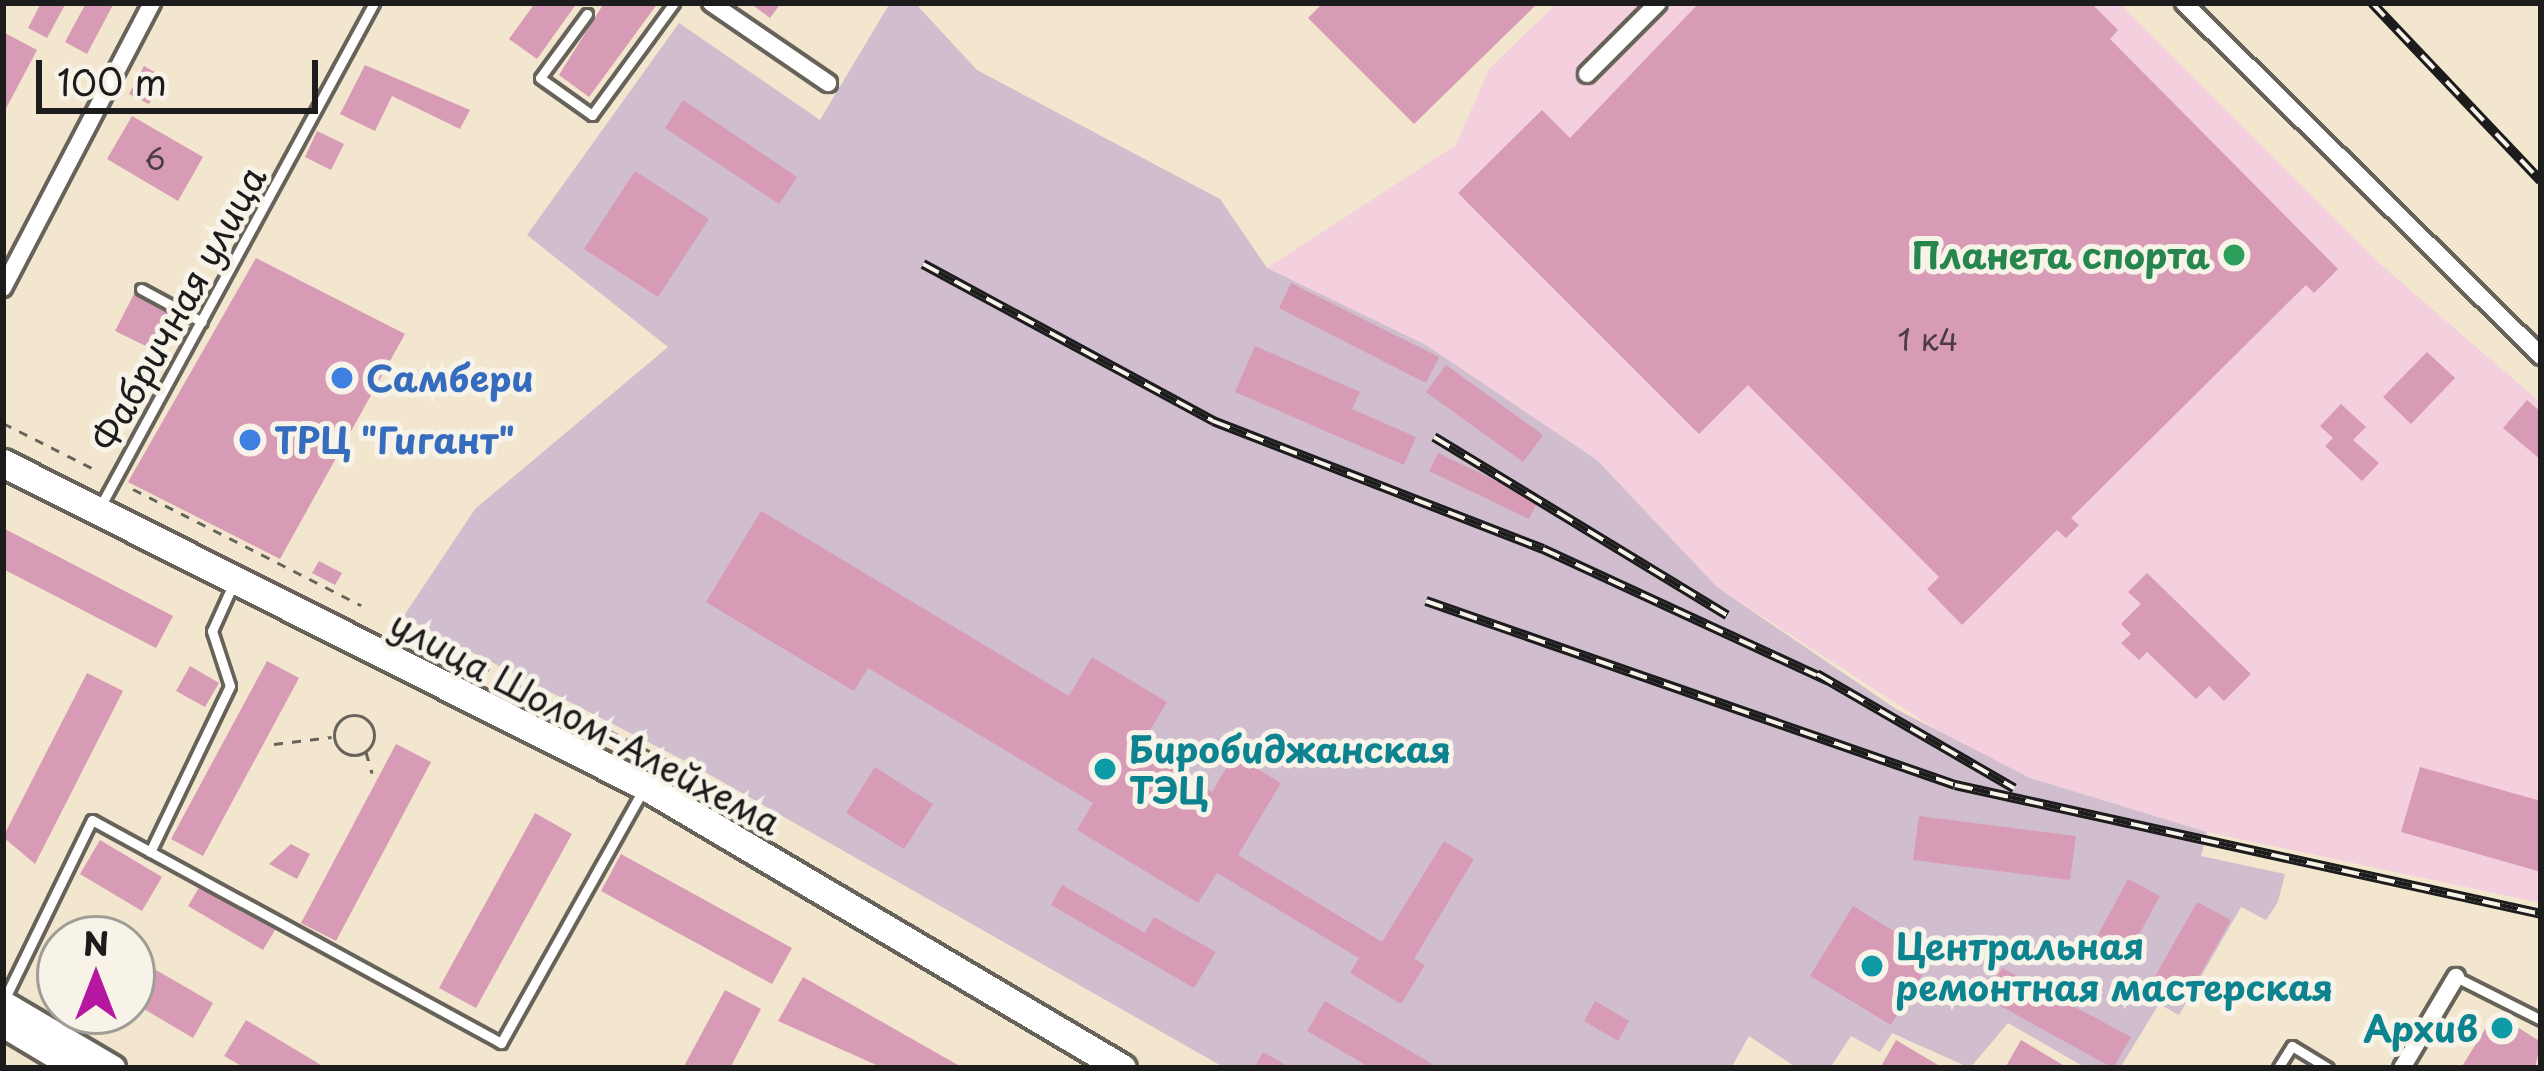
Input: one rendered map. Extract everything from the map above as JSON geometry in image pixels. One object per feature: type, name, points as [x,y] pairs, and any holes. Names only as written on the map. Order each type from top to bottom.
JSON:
[{"type":"main road","name":"улица Шолом-Алейхема","points":[[3,463],[645,786],[1122,1068]]},
{"type":"main road","points":[[3,1003],[112,1068]]},
{"type":"main road","points":[[3,1025],[75,1068]]},
{"type":"street","points":[[3,288],[152,3]]},
{"type":"street","points":[[711,3],[828,83]]},
{"type":"street","points":[[1587,74],[1658,3]]},
{"type":"street","points":[[2184,3],[2541,356]]},
{"type":"street","points":[[2402,1068],[2456,977]]},
{"type":"lane","name":"Фабричная улица","points":[[98,512],[374,3]]},
{"type":"lane","points":[[586,14],[540,78],[592,115],[674,3]]},
{"type":"lane","points":[[141,289],[202,322]]},
{"type":"lane","points":[[150,852],[230,686],[212,631],[234,582]]},
{"type":"lane","points":[[3,1003],[92,820],[501,1043],[645,786]]},
{"type":"lane","points":[[2456,977],[2541,1020]]},
{"type":"lane","points":[[2278,1068],[2291,1046],[2328,1068]]},
{"type":"path","points":[[3,423],[98,472]]},
{"type":"path","points":[[133,489],[362,605]]},
{"type":"path","points":[[401,625],[679,766]]},
{"type":"path","points":[[334,736],[341,719],[360,716],[374,731],[366,751],[372,773]]},
{"type":"path","points":[[274,744],[334,736]]},
{"type":"path","points":[[334,736],[344,753],[366,751]]},
{"type":"shaded area","name":"Биробиджанская ТЭЦ","points":[[890,3],[915,3],[977,70],[1220,199],[1267,268],[1426,345],[1597,460],[1717,587],[1896,709],[2030,778],[2207,832],[2201,856],[2285,874],[2278,902],[2266,920],[2241,907],[2179,1015],[2159,1004],[2120,1068],[2086,1068],[2008,1023],[1970,1068],[1892,1033],[1880,1052],[1851,1036],[1830,1068],[1797,1068],[1749,1036],[1731,1068],[1225,1068],[691,764],[403,617],[475,509],[668,347],[527,235],[679,23],[820,120]]},
{"type":"shaded area","points":[[1557,3],[2119,3],[2379,263],[2541,403],[2541,903],[2207,832],[2030,778],[1954,741],[1717,587],[1597,460],[1426,345],[1267,268],[1456,145],[1489,69]]},
{"type":"building","points":[[41,3],[66,3],[47,38],[28,28]]},
{"type":"building","points":[[86,3],[114,3],[87,54],[65,42]]},
{"type":"building","points":[[535,3],[577,3],[537,59],[509,39]]},
{"type":"building","points":[[604,3],[658,3],[589,97],[559,75]]},
{"type":"building","points":[[750,3],[781,3],[770,18]]},
{"type":"building","points":[[1323,3],[1538,3],[1414,124],[1308,18]]},
{"type":"building","points":[[1699,3],[2091,3],[2118,30],[2110,39],[2338,269],[2314,293],[2306,285],[2071,518],[2079,525],[2066,538],[2057,530],[1962,625],[1927,589],[1939,577],[1748,385],[1699,434],[1458,193],[1542,110],[1570,138]]},
{"type":"building","points":[[3,32],[37,50],[3,114]]},
{"type":"building","points":[[365,65],[470,110],[460,129],[392,96],[375,131],[340,114]]},
{"type":"building","points":[[144,66],[163,77],[149,104],[129,94]]},
{"type":"building","points":[[683,100],[797,177],[779,204],[665,128]]},
{"type":"building","points":[[132,116],[203,157],[178,201],[107,159]]},
{"type":"building","points":[[317,131],[344,144],[331,170],[305,157]]},
{"type":"building","points":[[635,171],[709,219],[658,297],[584,249]]},
{"type":"building","name":"ТРЦ \"Гигант\"","points":[[256,258],[405,334],[280,559],[128,482]]},
{"type":"building","points":[[1291,283],[1439,357],[1426,383],[1279,308]]},
{"type":"building","points":[[134,294],[177,315],[158,352],[115,331]]},
{"type":"building","points":[[1255,346],[1360,392],[1352,409],[1416,437],[1404,465],[1235,392]]},
{"type":"building","points":[[2427,352],[2455,378],[2411,424],[2383,397]]},
{"type":"building","points":[[1446,365],[1543,435],[1523,462],[1426,392]]},
{"type":"building","points":[[2527,400],[2541,412],[2541,460],[2503,428]]},
{"type":"building","points":[[2341,404],[2366,427],[2353,440],[2379,463],[2362,481],[2325,446],[2333,438],[2320,426]]},
{"type":"building","points":[[1438,453],[1538,501],[1529,519],[1429,471]]},
{"type":"building","name":"Биробиджанская ТЭЦ","points":[[761,511],[1069,696],[1092,657],[1167,702],[1139,748],[1212,792],[1234,755],[1281,783],[1238,855],[1382,942],[1444,841],[1474,859],[1414,959],[1425,965],[1401,1004],[1350,973],[1359,958],[1217,873],[1198,903],[1077,830],[1093,803],[868,668],[854,691],[706,602]]},
{"type":"building","points":[[3,528],[173,616],[156,648],[3,569]]},
{"type":"building","points":[[319,561],[342,573],[335,585],[312,573]]},
{"type":"building","points":[[2147,573],[2251,674],[2224,701],[2209,686],[2196,699],[2147,652],[2139,660],[2121,643],[2131,634],[2121,624],[2141,604],[2128,592]]},
{"type":"building","points":[[267,661],[299,678],[203,856],[171,839]]},
{"type":"building","points":[[190,666],[219,683],[205,707],[176,691]]},
{"type":"building","points":[[87,673],[123,691],[35,864],[3,837]]},
{"type":"building","points":[[396,744],[431,762],[336,941],[301,923]]},
{"type":"building","points":[[875,767],[933,804],[904,849],[846,813]]},
{"type":"building","points":[[2420,767],[2541,801],[2541,872],[2401,832]]},
{"type":"building","points":[[535,813],[572,834],[476,1008],[439,988]]},
{"type":"building","points":[[1919,816],[2076,836],[2070,880],[1913,860]]},
{"type":"building","points":[[100,840],[162,877],[142,911],[80,874]]},
{"type":"building","points":[[291,844],[310,854],[297,879],[269,864]]},
{"type":"building","points":[[621,854],[792,948],[772,984],[601,891]]},
{"type":"building","points":[[2128,879],[2160,896],[2123,964],[2091,948]]},
{"type":"building","points":[[1062,885],[1145,933],[1154,917],[1216,952],[1194,988],[1051,905]]},
{"type":"building","points":[[200,886],[275,930],[263,950],[188,906]]},
{"type":"building","points":[[2197,902],[2231,920],[2185,1001],[2152,982]]},
{"type":"building","name":"Центральная ремонтная мастерская","points":[[1853,906],[1934,956],[1891,1025],[1810,976]]},
{"type":"building","points":[[2002,968],[2131,1037],[2113,1068],[1984,997]]},
{"type":"building","points":[[156,970],[213,1003],[193,1038],[156,1016]]},
{"type":"building","points":[[803,977],[958,1065],[883,1068],[778,1021]]},
{"type":"building","points":[[725,990],[761,1009],[730,1068],[683,1068]]},
{"type":"building","points":[[1325,1001],[1439,1068],[1371,1068],[1307,1031]]},
{"type":"building","points":[[1595,1001],[1629,1021],[1618,1041],[1584,1021]]},
{"type":"building","name":"Архив","points":[[2495,1013],[2541,1042],[2535,1068],[2461,1068]]},
{"type":"building","points":[[246,1020],[326,1068],[245,1068],[224,1056]]},
{"type":"building","points":[[1896,1040],[1943,1068],[1880,1068]]},
{"type":"building","points":[[2021,1040],[2068,1068],[2005,1068]]},
{"type":"building","points":[[1263,1052],[1291,1068],[1254,1068]]},
{"type":"railway","points":[[2372,3],[2541,181]]},
{"type":"railway","points":[[923,264],[1213,421],[1543,549],[1827,680]]},
{"type":"railway","points":[[1434,437],[1727,615]]},
{"type":"railway","points":[[1426,601],[1955,785],[2541,914]]},
{"type":"railway","points":[[1817,674],[2014,788]]},
{"type":"place","name":"Планета спорта","points":[[2234,255]]},
{"type":"place","name":"Самбери","points":[[342,378]]},
{"type":"place","name":"ТРЦ \"Гигант\"","points":[[250,440]]},
{"type":"place","name":"Биробиджанская ТЭЦ","points":[[1105,769]]},
{"type":"place","name":"Центральная ремонтная мастерская","points":[[1872,966]]},
{"type":"place","name":"Архив","points":[[2502,1028]]}]
